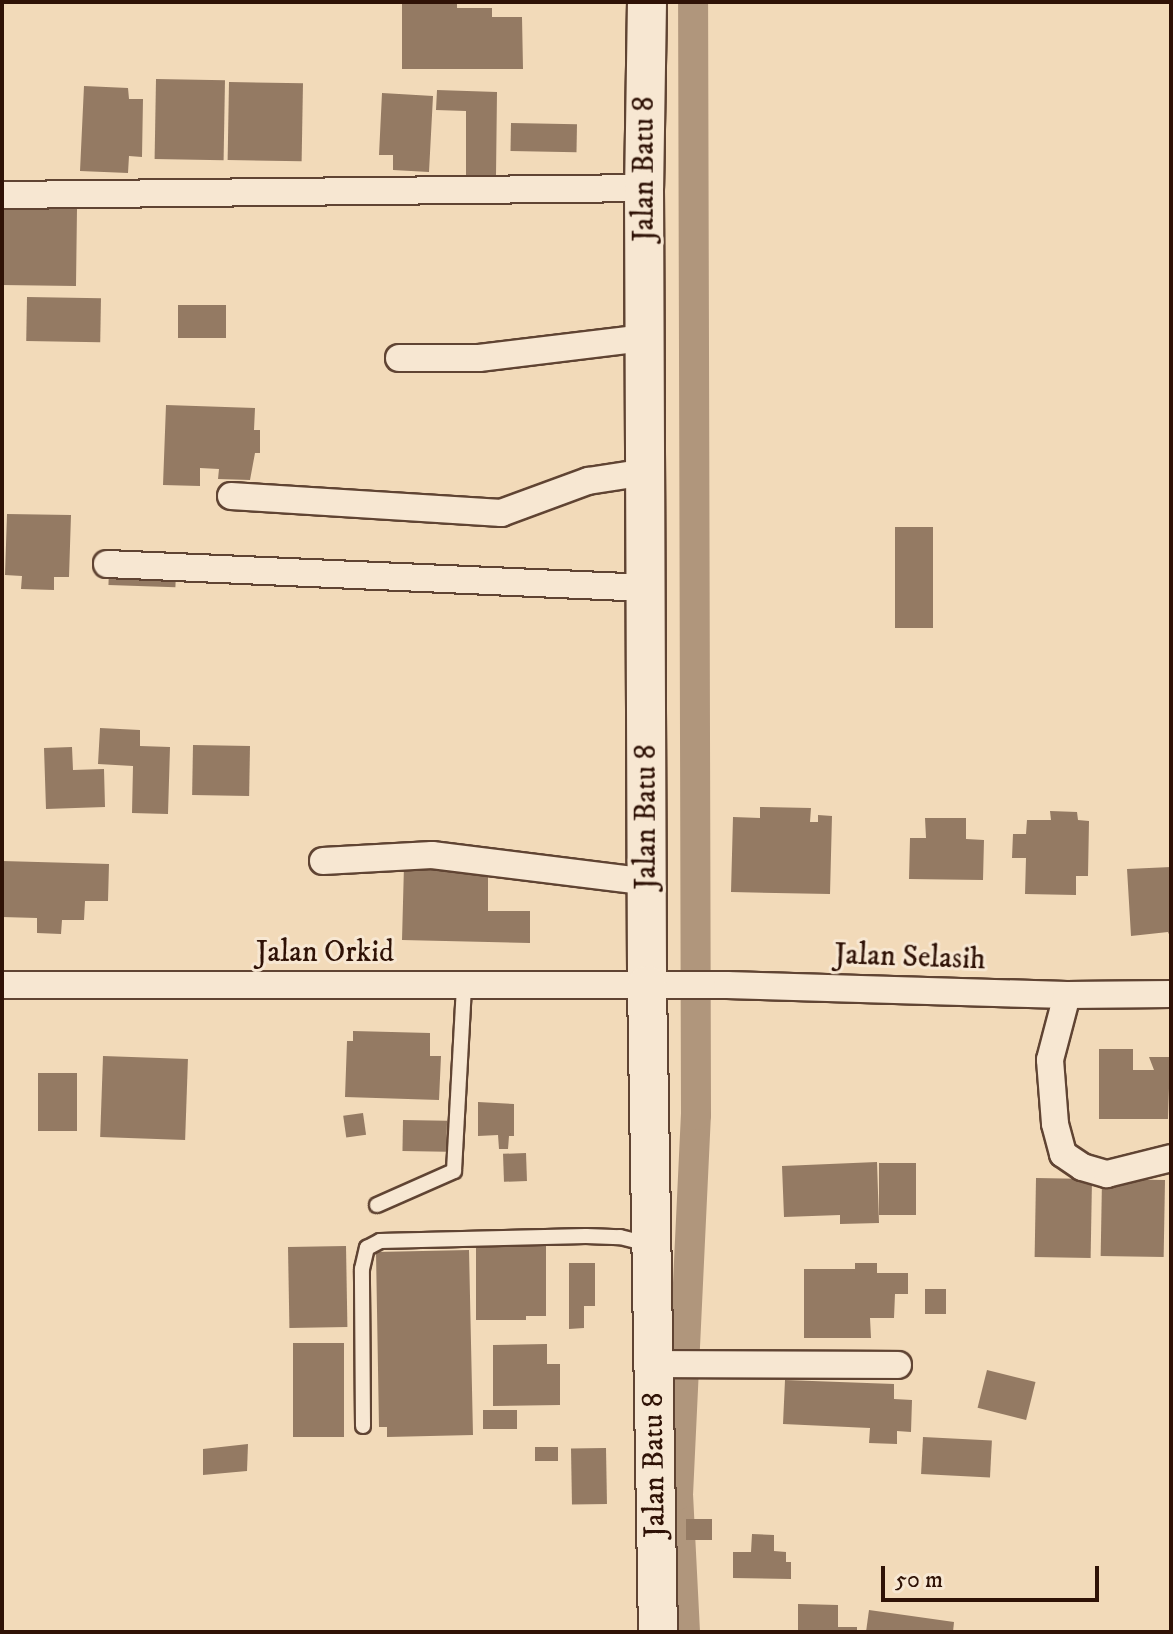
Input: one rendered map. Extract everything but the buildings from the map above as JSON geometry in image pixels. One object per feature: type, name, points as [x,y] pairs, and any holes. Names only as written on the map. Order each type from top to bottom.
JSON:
[{"type":"street","name":"Jalan Batu 8","points":[[647,2],[644,188],[648,882],[661,985],[651,1245],[666,1364],[658,1632]]},
{"type":"street","points":[[2,195],[644,188]]},
{"type":"street","points":[[399,358],[479,358],[645,338]]},
{"type":"street","points":[[231,496],[501,513],[588,481],[646,472]]},
{"type":"street","points":[[107,564],[647,588]]},
{"type":"street","points":[[323,861],[432,855],[648,882]]},
{"type":"street","name":"Jalan Orkid","points":[[2,985],[661,985]]},
{"type":"street","name":"Jalan Selasih","points":[[661,985],[1067,995],[1171,994]]},
{"type":"street","points":[[1067,995],[1050,1060],[1055,1124],[1063,1154],[1082,1167],[1107,1174],[1171,1158]]},
{"type":"street","points":[[666,1364],[898,1365]]},
{"type":"lane","points":[[377,1205],[454,1171],[464,985]]},
{"type":"lane","points":[[363,1426],[362,1269],[367,1248],[380,1241],[586,1236],[620,1237],[651,1245]]},
{"type":"waterway","points":[[685,1632],[678,1495],[696,1115],[693,2]]}]
